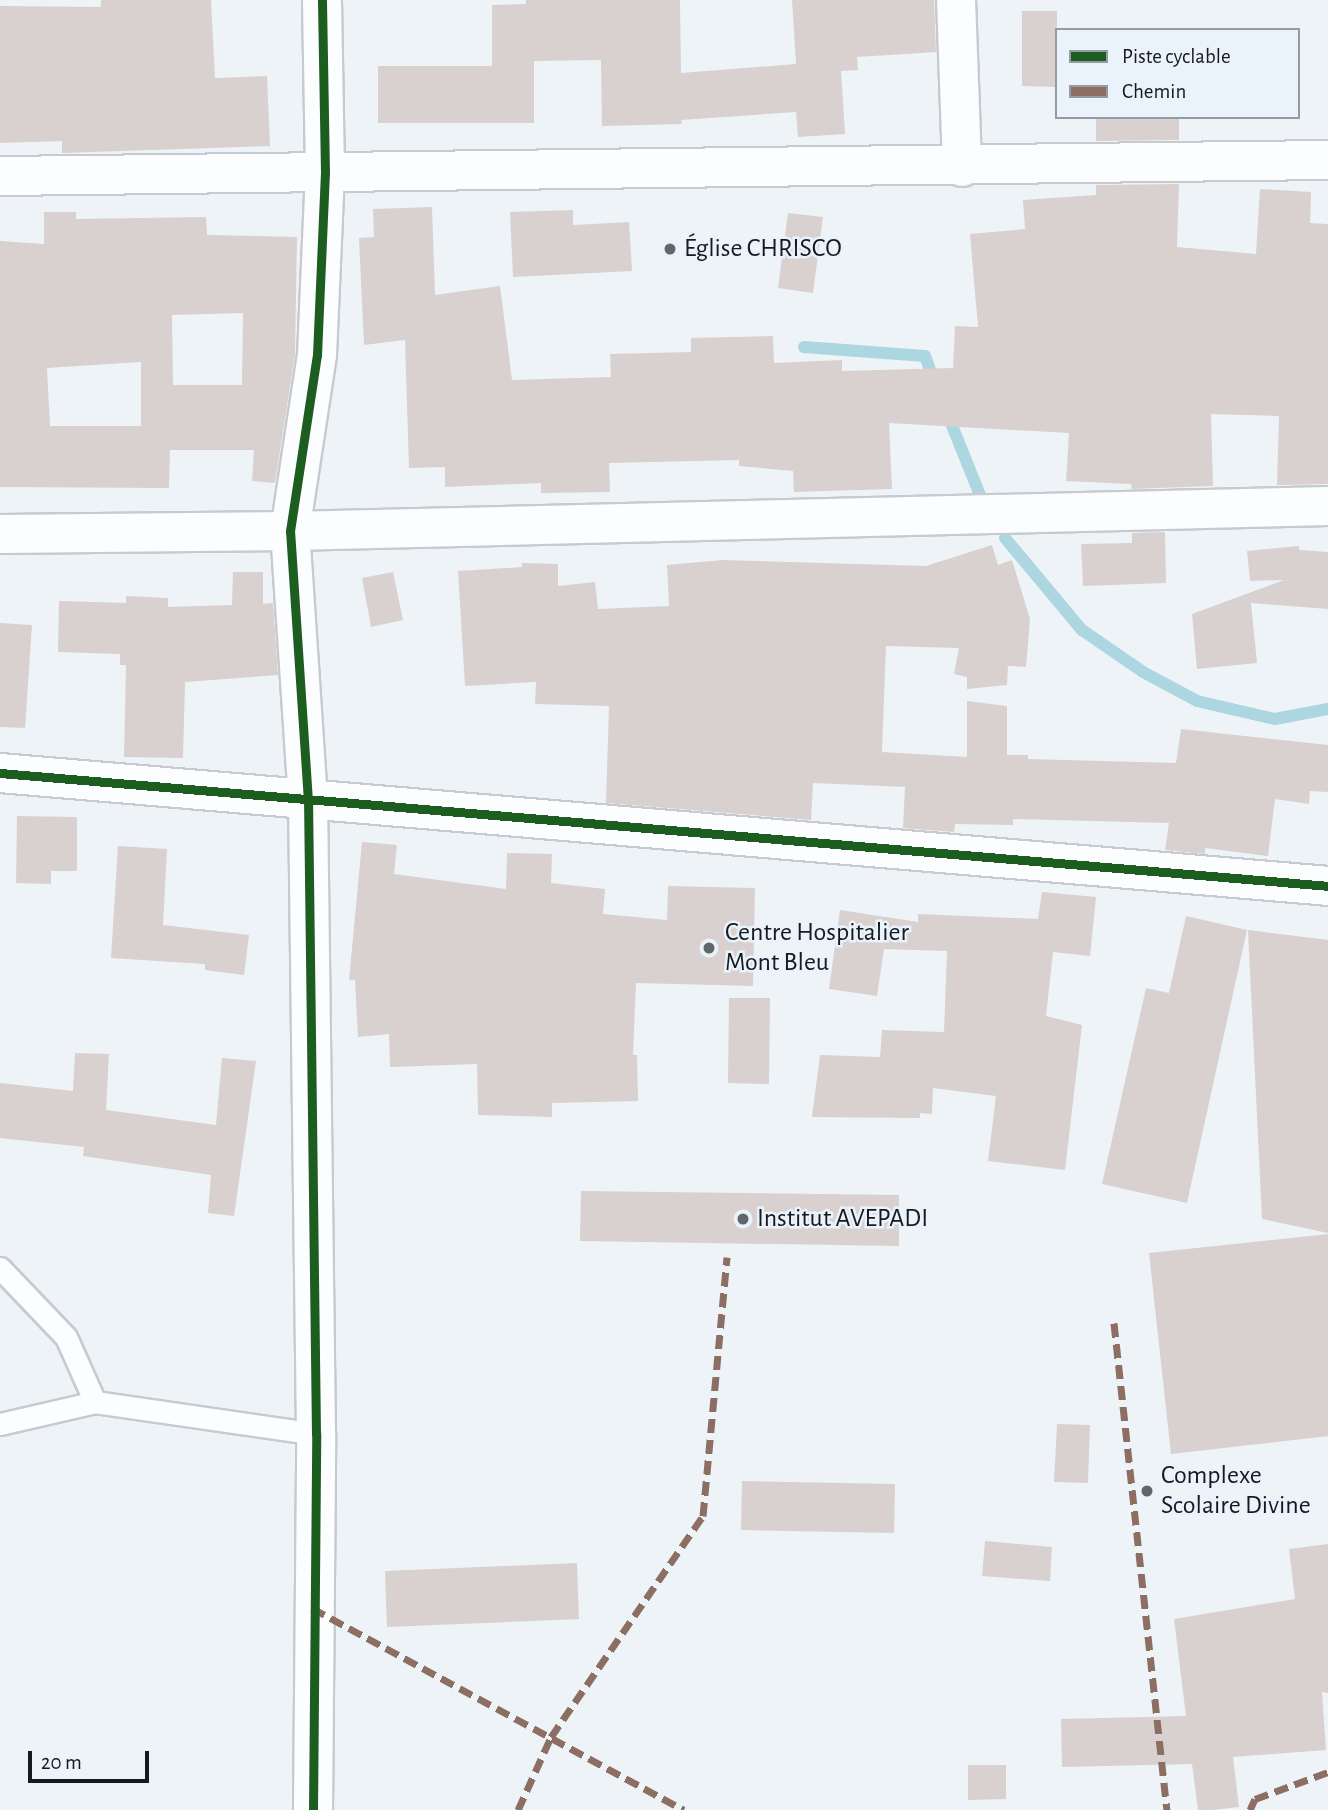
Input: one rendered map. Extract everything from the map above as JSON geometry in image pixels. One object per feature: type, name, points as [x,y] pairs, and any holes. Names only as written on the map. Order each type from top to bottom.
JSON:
[{"type":"street","points":[[313,1810],[316,1434],[308,801],[290,531],[317,355],[325,173],[322,0]]},
{"type":"street","points":[[956,0],[962,167]]},
{"type":"street","points":[[0,176],[962,167],[1328,160]]},
{"type":"street","points":[[0,534],[290,531],[1328,506]]},
{"type":"street","points":[[0,773],[1328,886]]},
{"type":"lane","points":[[0,1268],[66,1337],[94,1402]]},
{"type":"lane","points":[[0,1424],[94,1402],[316,1434]]},
{"type":"building","points":[[101,0],[211,0],[215,78],[267,76],[270,146],[62,153],[62,141],[0,143],[0,6],[101,7]]},
{"type":"building","points":[[526,0],[680,0],[681,73],[796,64],[792,0],[934,0],[936,52],[857,57],[858,70],[841,71],[845,134],[798,137],[796,112],[681,120],[682,124],[602,126],[601,60],[534,61],[534,123],[378,123],[378,66],[492,66],[492,5],[526,4]]},
{"type":"building","points":[[1022,11],[1057,11],[1055,87],[1022,86]]},
{"type":"building","points":[[1096,119],[1179,119],[1179,140],[1096,141]]},
{"type":"building","points":[[1179,184],[1177,247],[1256,254],[1260,189],[1311,192],[1310,223],[1328,224],[1328,484],[1277,485],[1279,416],[1211,414],[1213,486],[1132,489],[1131,484],[1066,481],[1069,433],[889,423],[892,489],[794,492],[793,471],[739,466],[739,460],[609,463],[610,492],[541,493],[541,483],[445,487],[445,467],[409,468],[405,340],[364,345],[359,238],[374,237],[373,209],[432,207],[435,295],[500,286],[512,380],[611,377],[610,354],[691,352],[691,338],[773,336],[774,363],[842,360],[842,371],[953,368],[955,326],[978,327],[970,234],[1025,229],[1023,200],[1096,195],[1096,185]]},
{"type":"building","points":[[573,210],[573,225],[629,222],[632,271],[513,277],[510,212]]},
{"type":"building","points":[[44,212],[76,212],[76,219],[206,217],[207,235],[297,237],[295,354],[275,483],[252,481],[254,450],[170,450],[169,488],[0,487],[0,241],[44,244]],"holes":[[[243,313],[242,385],[173,385],[172,315]],[[141,362],[141,426],[50,426],[47,368]]]},
{"type":"building","points":[[788,213],[823,217],[813,293],[778,288]]},
{"type":"building","points":[[1165,532],[1166,583],[1083,586],[1081,544],[1132,543],[1132,533]]},
{"type":"building","points":[[992,545],[998,565],[1012,560],[1030,619],[1026,667],[1008,666],[1007,685],[967,689],[967,677],[954,674],[959,648],[886,646],[882,752],[967,757],[967,701],[1007,706],[1007,755],[1028,755],[1028,759],[1176,763],[1181,729],[1328,745],[1328,792],[1310,791],[1309,804],[1275,799],[1268,856],[1205,848],[1205,854],[1165,850],[1169,823],[1013,819],[1013,825],[955,824],[954,832],[903,828],[905,787],[813,783],[811,820],[606,803],[609,706],[535,704],[536,682],[465,686],[458,571],[522,567],[522,563],[558,564],[558,586],[595,582],[598,609],[669,606],[667,565],[723,560],[926,566]]},
{"type":"building","points":[[1299,546],[1299,550],[1328,552],[1328,609],[1251,603],[1257,663],[1197,669],[1192,614],[1284,580],[1250,581],[1247,551]]},
{"type":"building","points":[[233,572],[263,572],[263,604],[273,603],[278,675],[185,682],[183,758],[124,757],[126,665],[120,665],[120,654],[58,652],[59,601],[126,603],[126,596],[168,598],[168,607],[232,605]]},
{"type":"building","points":[[393,572],[403,620],[371,627],[362,578]]},
{"type":"building","points":[[0,623],[32,625],[25,728],[0,727]]},
{"type":"building","points":[[17,816],[77,817],[77,871],[51,871],[51,884],[16,883]]},
{"type":"building","points":[[362,842],[397,845],[394,874],[506,889],[507,853],[552,854],[551,883],[605,889],[603,914],[667,920],[668,886],[755,888],[753,986],[636,983],[633,1055],[637,1055],[638,1101],[552,1103],[552,1117],[478,1115],[477,1064],[390,1067],[389,1034],[358,1037],[355,980],[349,980]]},
{"type":"building","points":[[118,846],[167,849],[163,925],[249,935],[244,975],[205,970],[205,964],[111,958]]},
{"type":"building","points":[[1042,892],[1096,897],[1090,956],[1053,952],[1046,1016],[1082,1025],[1065,1170],[988,1161],[996,1096],[933,1088],[932,1114],[920,1113],[920,1118],[812,1117],[820,1055],[880,1057],[882,1030],[944,1032],[947,951],[884,949],[877,996],[829,989],[840,910],[918,922],[918,914],[1038,919]]},
{"type":"building","points":[[1186,916],[1247,930],[1187,1203],[1102,1184],[1146,988],[1169,993]]},
{"type":"building","points":[[1248,930],[1328,940],[1328,1233],[1262,1219]]},
{"type":"building","points":[[729,998],[770,998],[769,1084],[728,1083]]},
{"type":"building","points":[[75,1053],[109,1054],[106,1110],[216,1125],[222,1058],[256,1061],[234,1216],[208,1213],[211,1175],[83,1156],[84,1147],[0,1138],[0,1083],[73,1091]]},
{"type":"building","points":[[581,1191],[899,1195],[899,1246],[580,1241]]},
{"type":"building","points":[[1328,1234],[1328,1436],[1171,1454],[1149,1253]]},
{"type":"building","points":[[1057,1424],[1090,1425],[1088,1483],[1054,1482]]},
{"type":"building","points":[[742,1481],[895,1484],[894,1533],[741,1530]]},
{"type":"building","points":[[985,1541],[1052,1547],[1050,1581],[982,1576]]},
{"type":"building","points":[[1328,1544],[1328,1693],[1322,1692],[1326,1750],[1233,1757],[1239,1807],[1212,1810],[1198,1810],[1192,1764],[1062,1767],[1061,1719],[1186,1716],[1174,1619],[1295,1599],[1289,1549]]},
{"type":"building","points":[[577,1563],[579,1619],[387,1627],[385,1571]]},
{"type":"building","points":[[968,1765],[1006,1765],[1006,1799],[968,1800]]},
{"type":"waterway","points":[[804,347],[925,356],[935,383]]},
{"type":"waterway","points":[[947,413],[982,500]]},
{"type":"waterway","points":[[1005,538],[1082,630],[1143,672],[1197,701],[1275,719],[1328,709]]},
{"type":"marked path","points":[[518,1810],[551,1737],[703,1516],[727,1257]]},
{"type":"marked path","points":[[1114,1323],[1167,1810]]},
{"type":"marked path","points":[[312,1608],[684,1810]]},
{"type":"marked path","points":[[1250,1810],[1255,1799],[1328,1772]]},
{"type":"cycle path","points":[[313,1810],[316,1434],[308,801],[290,531],[317,355],[325,173],[322,0]]},
{"type":"cycle path","points":[[0,773],[1328,886]]},
{"type":"place","name":"Église CHRISCO","points":[[670,249]]},
{"type":"place","name":"Centre Hospitalier Mont Bleu","points":[[709,948]]},
{"type":"place","name":"Institut AVEPADI","points":[[743,1219]]},
{"type":"place","name":"Complexe Scolaire Divine","points":[[1147,1491]]}]
